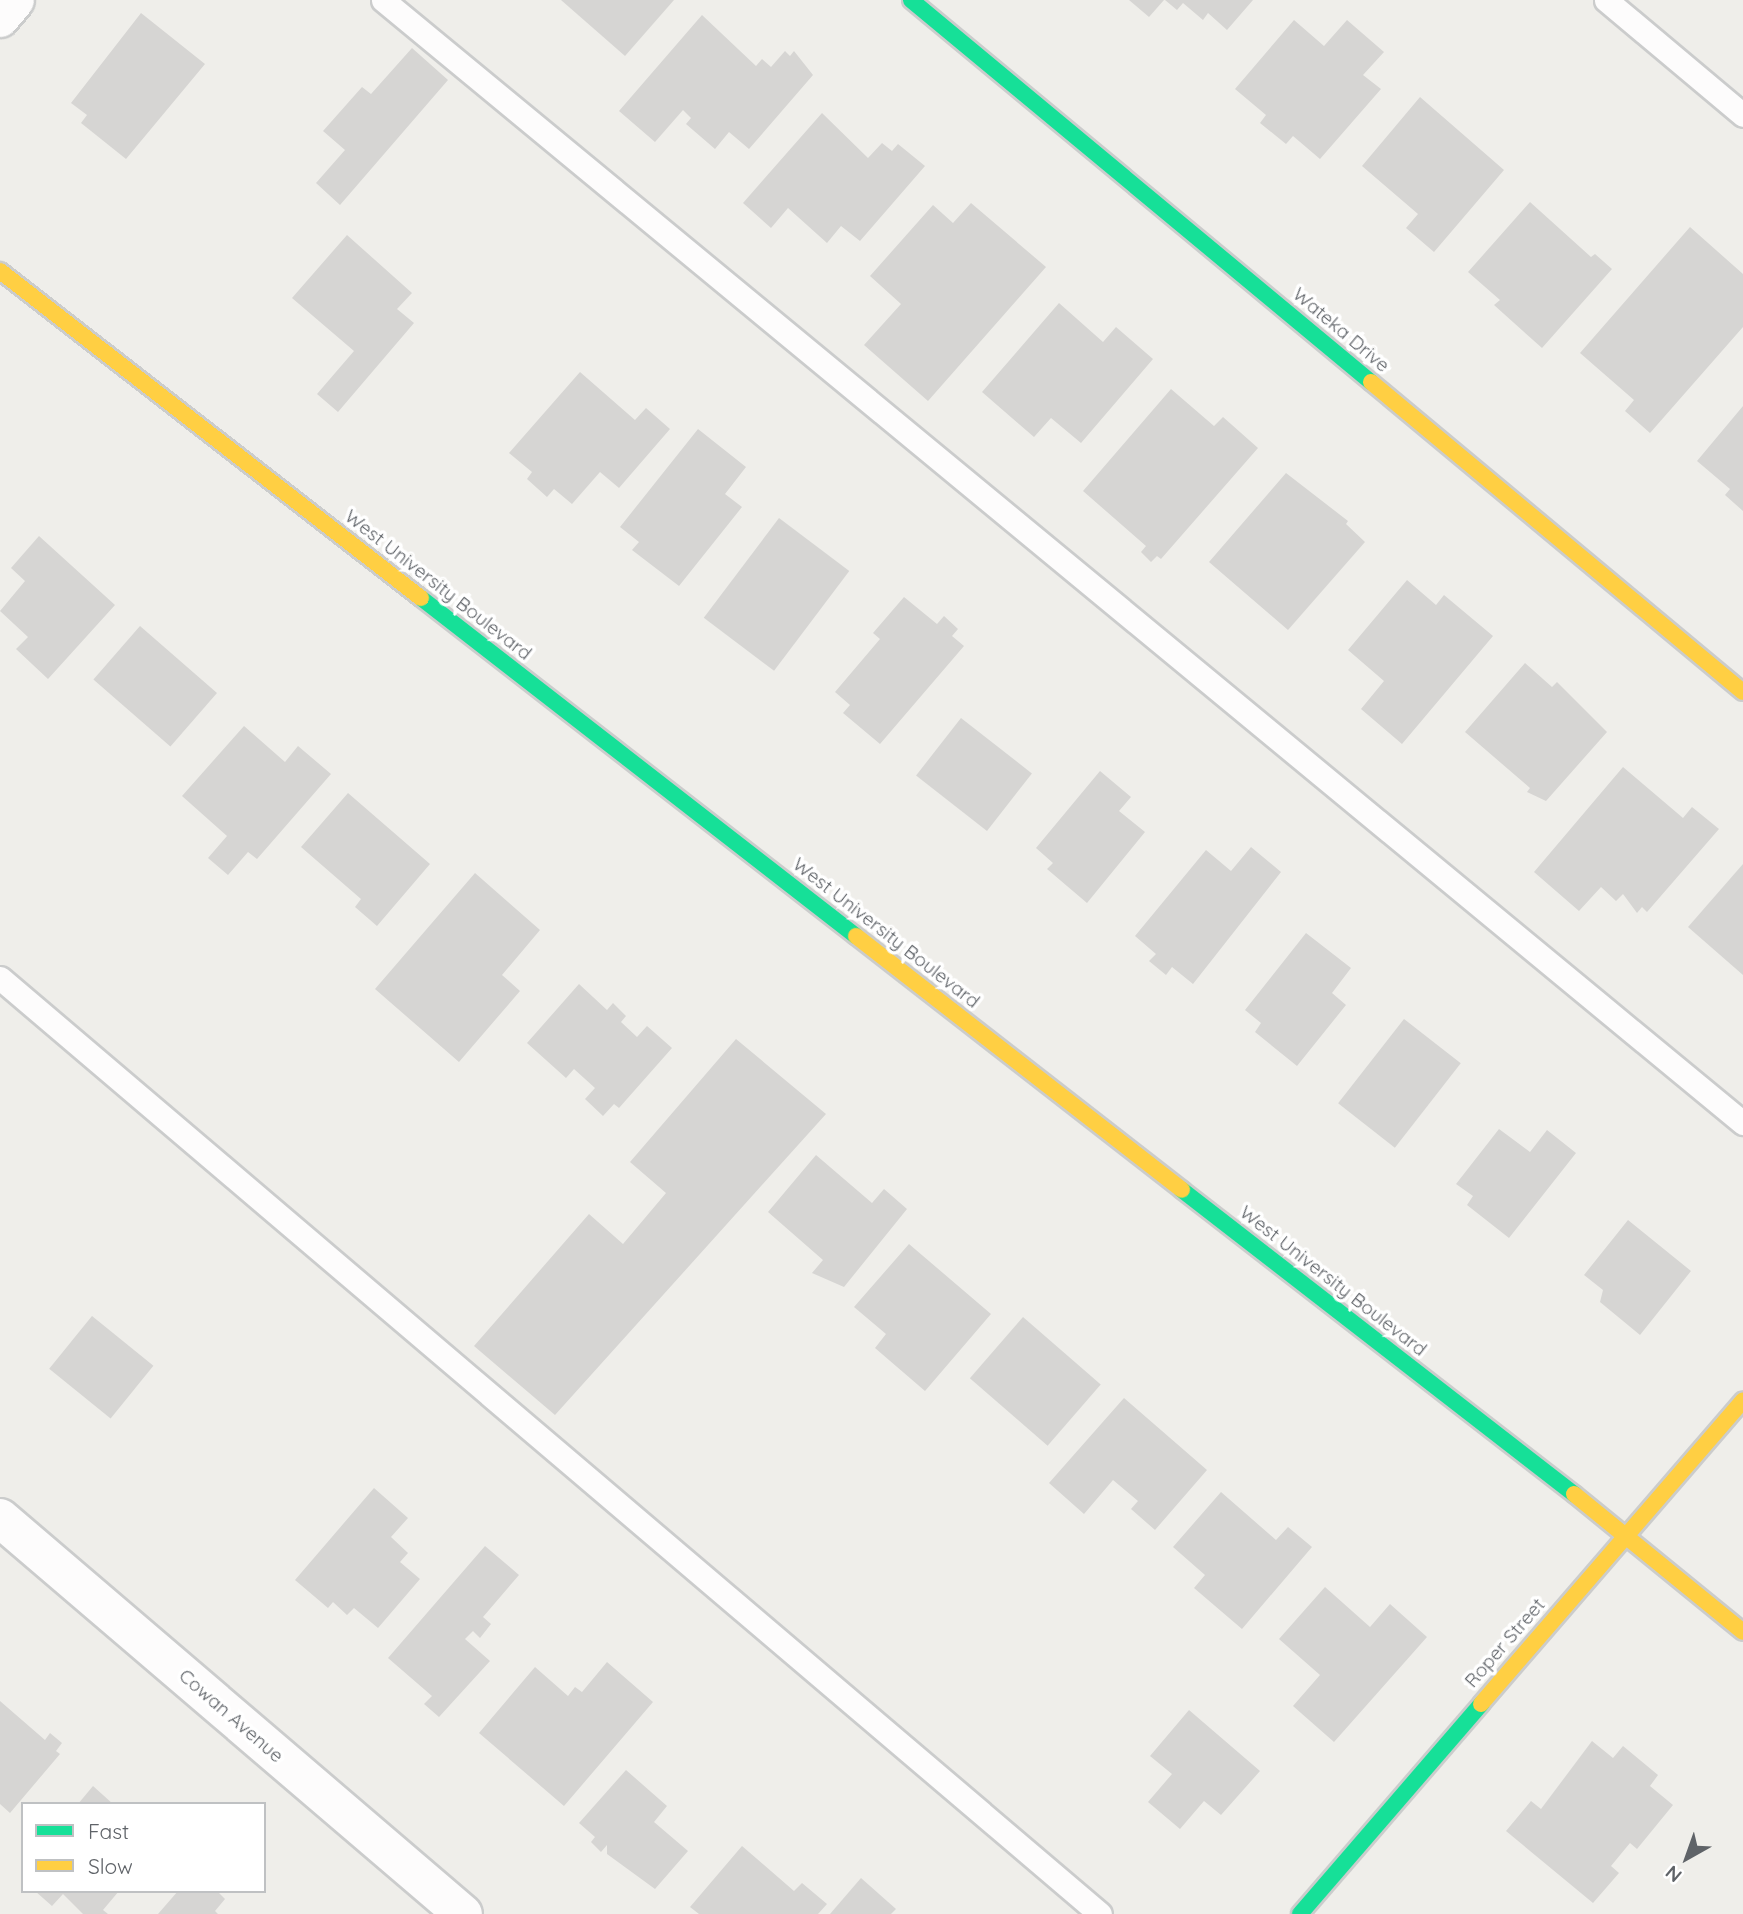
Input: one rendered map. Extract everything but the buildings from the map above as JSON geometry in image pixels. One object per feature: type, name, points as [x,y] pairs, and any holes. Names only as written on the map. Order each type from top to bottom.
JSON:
[{"type":"street","points":[[0,18],[15,0]]},
{"type":"street","name":"Wateka Drive","points":[[911,0],[1743,692]]},
{"type":"street","name":"West University Boulevard","points":[[0,271],[1629,1538],[1743,1632]]},
{"type":"street","name":"Roper Street","points":[[1300,1914],[1566,1604],[1629,1538],[1743,1401]]},
{"type":"street","name":"Cowan Avenue","points":[[0,1518],[463,1914]]},
{"type":"lane","points":[[383,0],[1743,1124]]},
{"type":"lane","points":[[1606,0],[1743,115]]},
{"type":"lane","points":[[0,978],[1100,1914]]},
{"type":"traffic: fast","points":[[911,0],[1371,382]]},
{"type":"traffic: fast","points":[[421,598],[856,936]]},
{"type":"traffic: fast","points":[[1182,1190],[1574,1494]]},
{"type":"traffic: fast","points":[[1300,1914],[1481,1704]]},
{"type":"traffic: slow","points":[[0,271],[421,598]]},
{"type":"traffic: slow","points":[[1371,382],[1743,692]]},
{"type":"traffic: slow","points":[[856,936],[1182,1190]]},
{"type":"traffic: slow","points":[[1481,1704],[1743,1401]]},
{"type":"traffic: slow","points":[[1574,1494],[1743,1632]]}]
